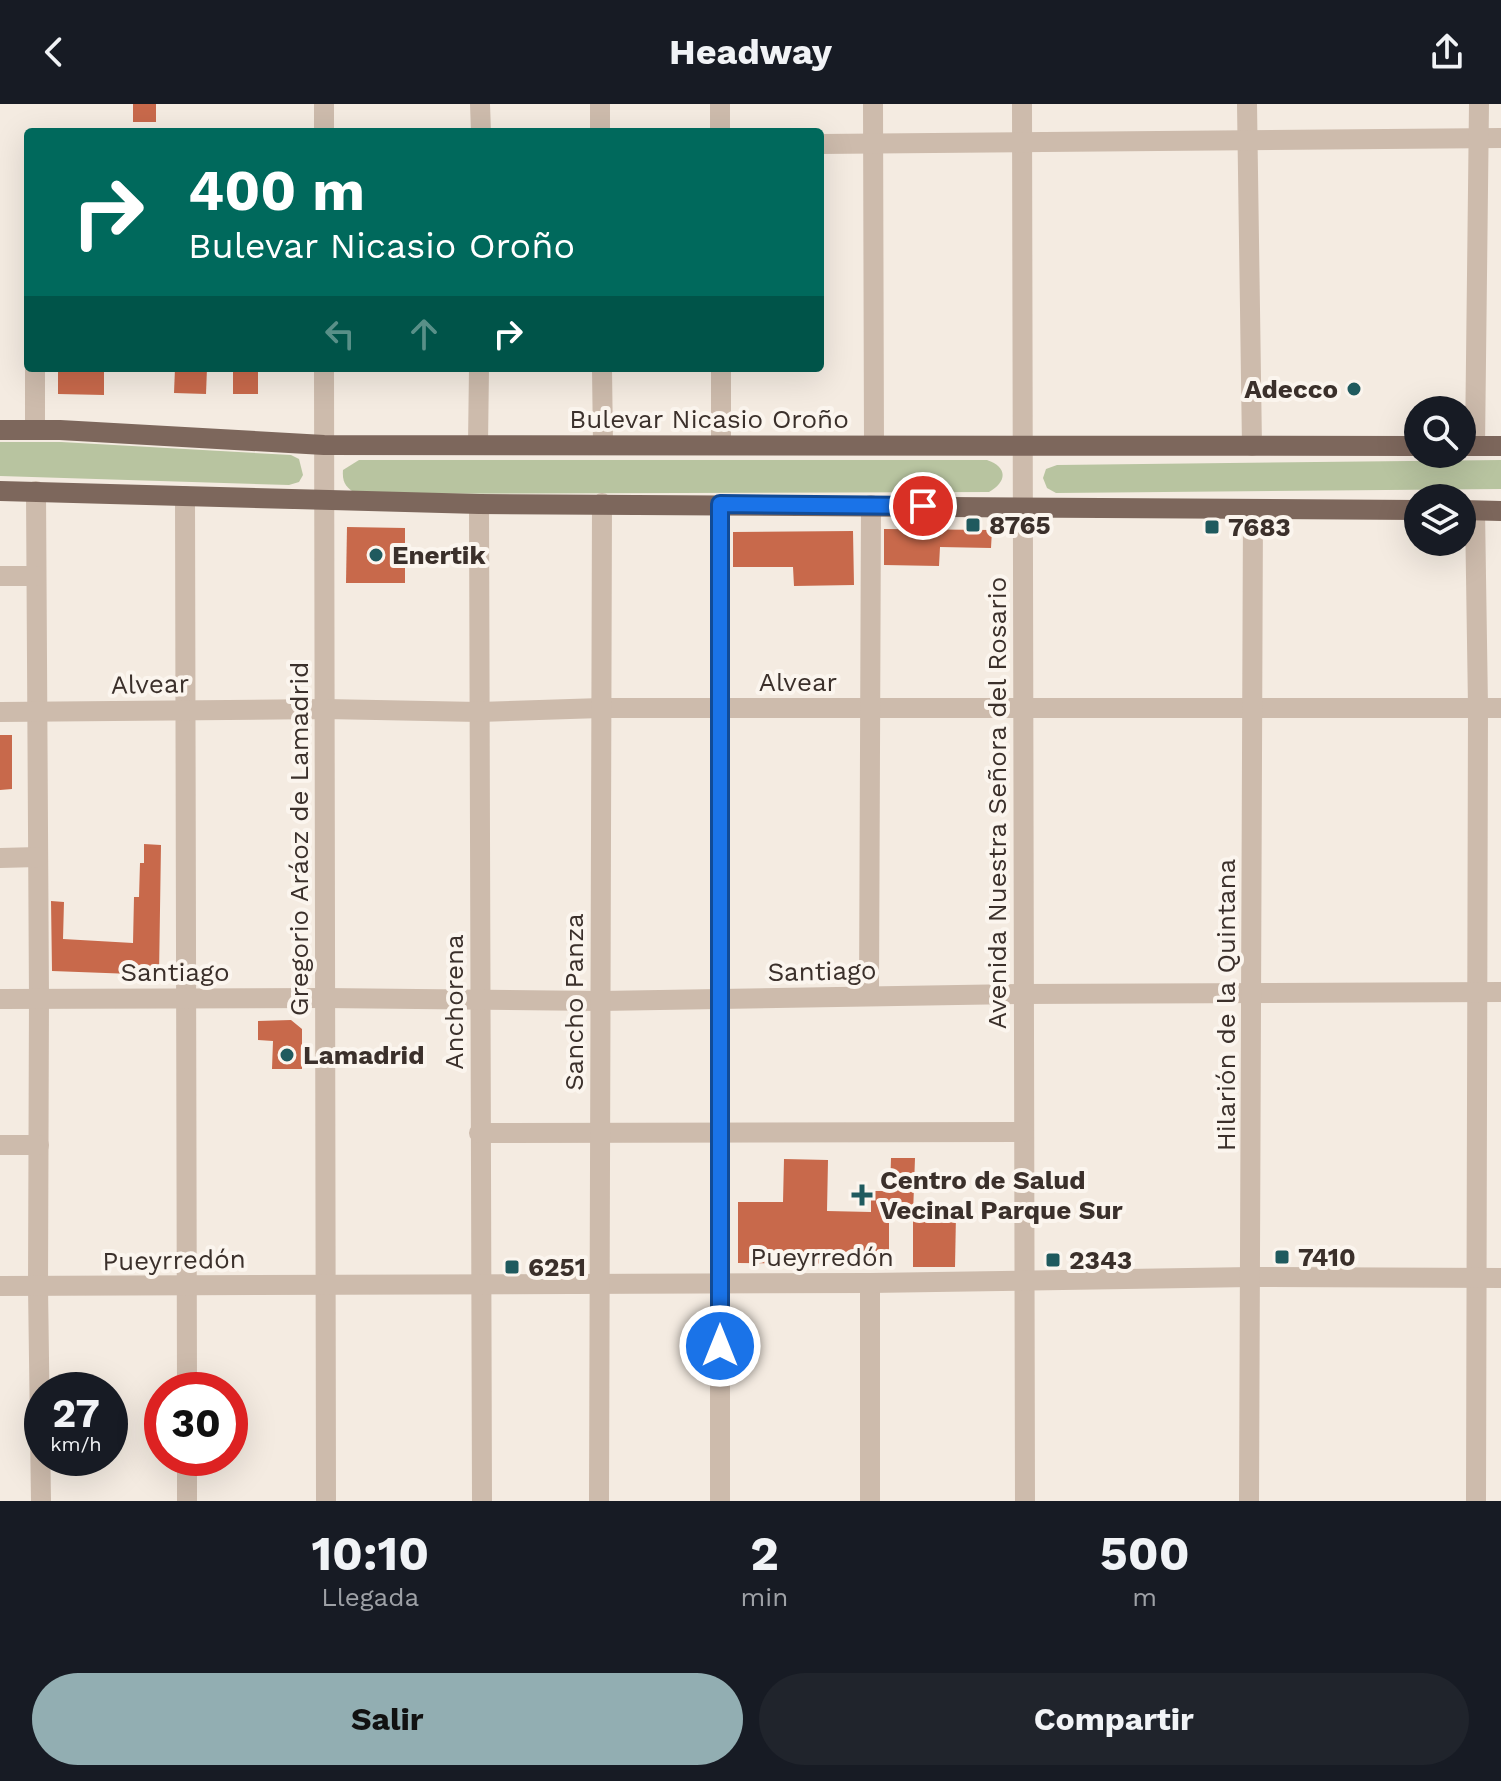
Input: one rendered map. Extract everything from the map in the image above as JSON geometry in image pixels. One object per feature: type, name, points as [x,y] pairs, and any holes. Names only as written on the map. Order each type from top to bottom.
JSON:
[{"type":"main road","name":"Bulevar Nicasio Oroño","points":[[0,430],[324,445],[1404,446]]},
{"type":"main road","points":[[1476,446],[1501,446]]},
{"type":"main road","points":[[0,491],[479,504],[1404,510]]},
{"type":"main road","points":[[1476,510],[1501,511]]},
{"type":"street","points":[[324,104],[324,128]]},
{"type":"street","points":[[480,104],[481,128]]},
{"type":"street","points":[[600,104],[600,128]]},
{"type":"street","points":[[720,104],[720,128]]},
{"type":"street","points":[[873,104],[874,445]]},
{"type":"street","name":"Avenida Nuestra Señora del Rosario","points":[[1022,104],[1025,1501]]},
{"type":"street","points":[[1247,104],[1252,446]]},
{"type":"street","points":[[1470,396],[1479,104]]},
{"type":"street","points":[[824,144],[1501,138]]},
{"type":"street","points":[[35,372],[35,430]]},
{"type":"street","name":"Gregorio Aráoz de Lamadrid","points":[[324,372],[326,1501]]},
{"type":"street","points":[[478,444],[479,372]]},
{"type":"street","points":[[602,372],[603,445]]},
{"type":"street","points":[[721,372],[721,445]]},
{"type":"street","points":[[36,491],[41,1501]]},
{"type":"street","points":[[185,496],[187,1372]]},
{"type":"street","name":"Sancho Panza","points":[[599,1501],[602,503]]},
{"type":"street","name":"Anchorena","points":[[479,504],[482,1501]]},
{"type":"street","points":[[720,504],[720,1501]]},
{"type":"street","points":[[869,996],[871,505]]},
{"type":"street","name":"Hilarión de la Quintana","points":[[1249,1501],[1253,509]]},
{"type":"street","points":[[1470,556],[1478,707],[1476,1501]]},
{"type":"street","points":[[0,576],[36,576]]},
{"type":"street","name":"Alvear","points":[[0,712],[186,709],[479,712],[601,708],[1501,708]]},
{"type":"street","points":[[0,858],[38,857]]},
{"type":"street","name":"Santiago","points":[[0,999],[600,1001],[1023,994],[1501,992]]},
{"type":"street","points":[[479,1133],[1024,1132]]},
{"type":"street","points":[[0,1145],[39,1145]]},
{"type":"street","name":"Pueyrredón","points":[[0,1286],[1501,1278]]},
{"type":"street","points":[[870,1283],[870,1501]]},
{"type":"street","points":[[187,1476],[187,1501]]},
{"type":"green space","points":[[0,442],[61,442],[291,455],[299,459],[303,475],[299,482],[289,485],[0,476]]},
{"type":"green space","points":[[359,460],[987,460],[999,467],[1003,475],[999,484],[989,492],[357,494],[346,485],[343,470]]},
{"type":"green space","points":[[1476,460],[1501,460],[1501,489],[1476,489],[1476,484],[1404,484],[1404,490],[1056,493],[1047,488],[1043,478],[1046,469],[1057,465],[1404,461],[1404,468],[1476,468]]},
{"type":"building","points":[[133,104],[156,104],[156,122],[133,122]]},
{"type":"building","points":[[58,372],[104,372],[104,395],[58,394]]},
{"type":"building","points":[[175,372],[207,372],[206,394],[174,393]]},
{"type":"building","points":[[233,372],[258,372],[258,394],[233,394]]},
{"type":"building","name":"Enertik","points":[[347,527],[405,528],[405,583],[346,583]]},
{"type":"building","points":[[884,529],[992,530],[991,548],[940,547],[939,566],[884,565]]},
{"type":"building","points":[[853,531],[854,585],[794,586],[793,567],[733,567],[733,532]]},
{"type":"building","points":[[0,735],[12,735],[12,789],[0,790]]},
{"type":"building","points":[[144,844],[161,845],[159,975],[52,971],[51,901],[64,902],[63,939],[133,943],[134,897],[139,897]]},
{"type":"building","name":"Lamadrid","points":[[291,1020],[302,1029],[302,1069],[272,1069],[273,1041],[258,1040],[258,1021]]},
{"type":"building","points":[[891,1158],[915,1158],[913,1214],[889,1213],[889,1264],[738,1263],[738,1202],[783,1202],[784,1159],[828,1160],[827,1211],[871,1212],[871,1191],[890,1191]]},
{"type":"building","points":[[913,1214],[956,1214],[955,1267],[913,1267]]},
{"type":"place","name":"Adecco","points":[[1354,389]]},
{"type":"place","name":"8765","points":[[973,525]]},
{"type":"place","name":"7683","points":[[1212,527]]},
{"type":"place","name":"Enertik","points":[[376,555]]},
{"type":"place","name":"Lamadrid","points":[[287,1055]]},
{"type":"place","name":"Centro de Salud Vecinal Parque Sur","points":[[862,1195]]},
{"type":"place","name":"7410","points":[[1282,1257]]},
{"type":"place","name":"2343","points":[[1053,1260]]},
{"type":"place","name":"6251","points":[[512,1267]]},
{"type":"route","points":[[720,1346],[720,504],[923,506]]}]
